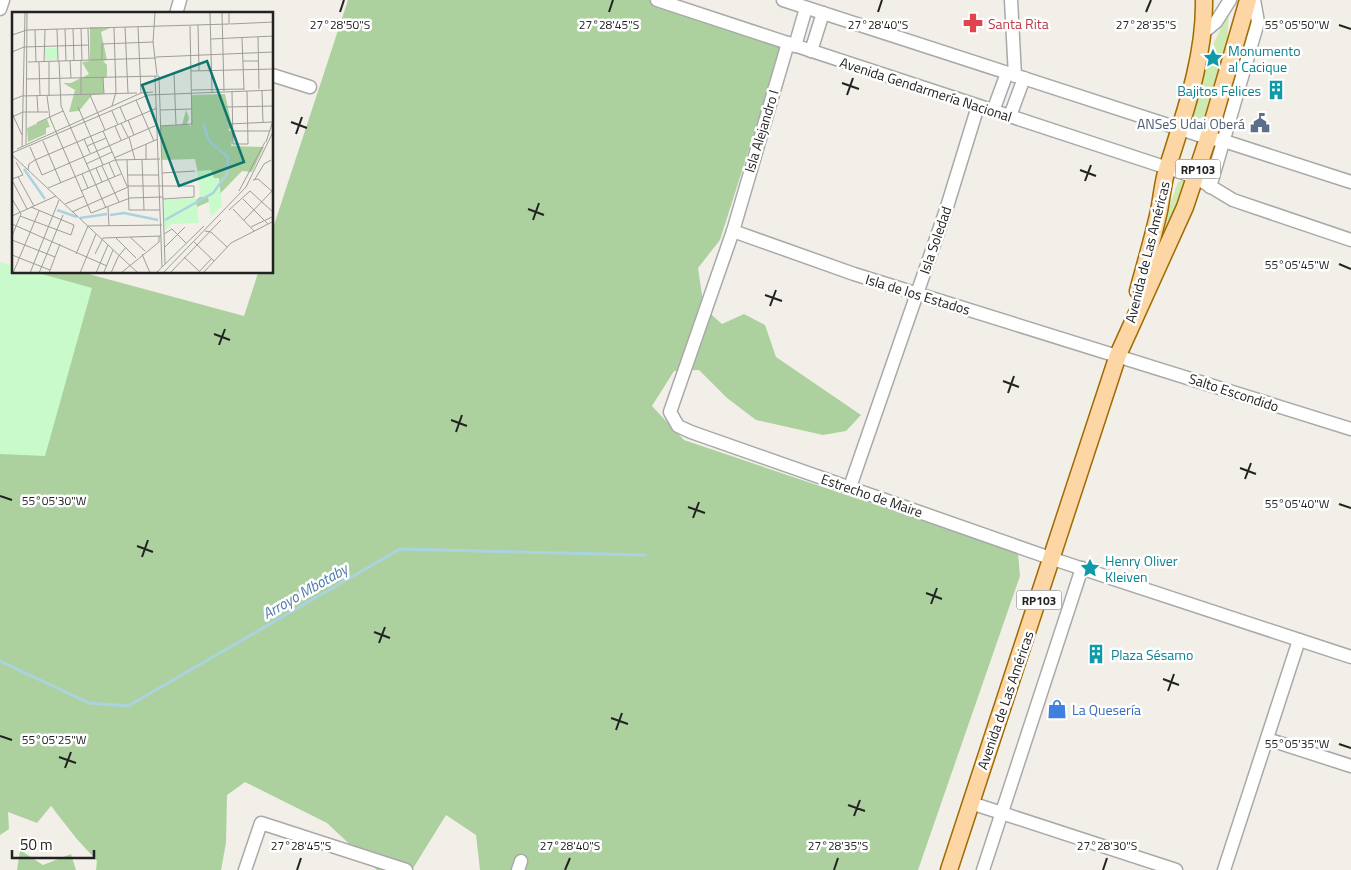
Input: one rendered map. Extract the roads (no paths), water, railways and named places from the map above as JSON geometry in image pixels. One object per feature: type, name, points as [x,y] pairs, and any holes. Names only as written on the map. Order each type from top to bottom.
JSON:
[{"type":"main road","name":"Avenida de Las Américas","points":[[1128,330],[1159,210],[1167,168],[1181,129],[1204,32],[1204,0]]},
{"type":"main road","name":"Avenida de Las Américas","points":[[949,870],[1053,559],[1118,355],[1173,234],[1195,177],[1216,140],[1248,0]]},
{"type":"street","points":[[0,9],[3,0]]},
{"type":"street","name":"Avenida Gendarmería Nacional","points":[[657,0],[1195,177],[1233,200],[1351,240]]},
{"type":"street","points":[[782,0],[816,8],[1015,76],[1351,182]]},
{"type":"street","points":[[1010,116],[1015,76],[1011,0]]},
{"type":"street","points":[[1204,32],[1216,22],[1230,0]]},
{"type":"street","points":[[1210,187],[1216,140],[1258,22],[1254,0]]},
{"type":"street","points":[[811,51],[816,8]]},
{"type":"street","name":"Isla Alejandro I","points":[[691,432],[678,426],[670,412],[734,225],[791,44],[816,8]]},
{"type":"street","points":[[274,76],[310,87]]},
{"type":"street","points":[[993,111],[1015,76]]},
{"type":"street","name":"Isla Soledad","points":[[850,487],[946,210],[978,106]]},
{"type":"street","name":"Isla de los Estados","points":[[734,225],[917,293],[1118,355]]},
{"type":"street","name":"Salto Escondido","points":[[1118,355],[1351,429]]},
{"type":"street","name":"Estrecho de Maire","points":[[691,432],[1053,559]]},
{"type":"street","points":[[1053,559],[1351,657]]},
{"type":"street","points":[[983,870],[1082,568]]},
{"type":"street","points":[[1224,870],[1299,640]]},
{"type":"street","points":[[1267,739],[1351,766]]},
{"type":"street","points":[[971,803],[1176,870]]},
{"type":"street","points":[[245,870],[262,822],[406,870]]},
{"type":"waterway","name":"Arroyo Mbotaby","points":[[0,661],[89,703],[128,706],[400,549],[645,555]]},
{"type":"place","name":"Santa Rita","points":[[973,23]]},
{"type":"place","name":"Monumento al Cacique","points":[[1213,58]]},
{"type":"place","name":"Bajitos Felices","points":[[1276,90]]},
{"type":"place","name":"ANSeS Udai Oberá","points":[[1260,123]]},
{"type":"place","name":"Henry Oliver Kleiven","points":[[1090,568]]},
{"type":"place","name":"Plaza Sésamo","points":[[1096,654]]},
{"type":"place","name":"La Quesería","points":[[1057,709]]}]
